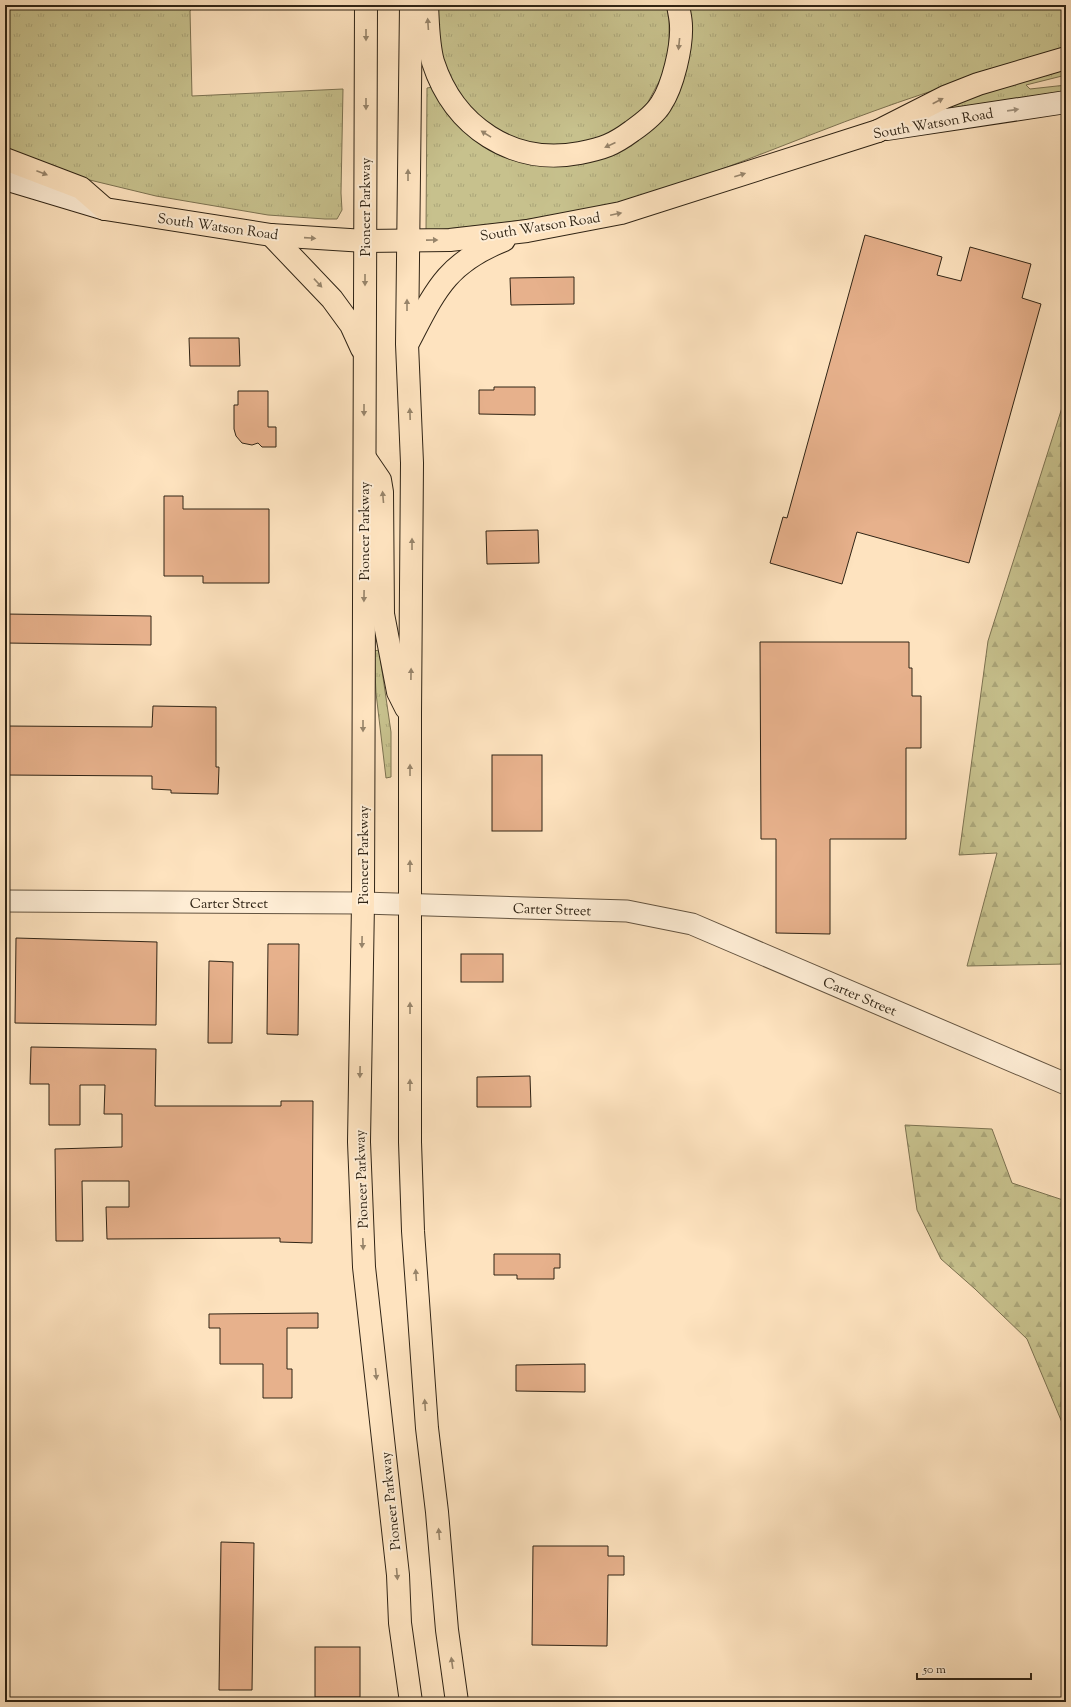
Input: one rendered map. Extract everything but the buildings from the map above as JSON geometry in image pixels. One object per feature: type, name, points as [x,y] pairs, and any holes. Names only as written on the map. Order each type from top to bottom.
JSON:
[{"type":"main road","name":"Pioneer Parkway","points":[[366,5],[363,903],[359,1142],[364,1267],[398,1575],[400,1623],[411,1702]]},
{"type":"main road","points":[[411,5],[407,344],[412,463],[410,713],[410,1142],[413,1231],[427,1428],[437,1512],[447,1630],[457,1702]]},
{"type":"main road","points":[[427,5],[428,26],[433,61],[444,88],[462,114],[478,129],[506,147],[521,152],[545,156],[570,155],[604,148],[618,142],[641,124],[661,105],[677,63],[681,26],[678,5]]},
{"type":"main road","points":[[878,131],[945,97],[978,84],[1066,58]]},
{"type":"main road","name":"South Watson Road","points":[[5,179],[105,209],[271,235],[365,241],[450,240],[527,231],[621,213],[894,127],[1066,102]]},
{"type":"main road","points":[[5,159],[81,188],[105,209]]},
{"type":"main road","points":[[407,344],[442,282],[458,265],[476,253],[494,244],[527,231]]},
{"type":"main road","points":[[271,235],[332,299],[351,325],[364,354]]},
{"type":"main road","points":[[364,458],[380,480],[382,492],[383,614],[398,692],[404,705],[410,713]]},
{"type":"street","name":"Carter Street","points":[[5,901],[363,903],[627,911],[692,924],[1066,1084]]},
{"type":"green space","points":[[5,5],[195,5],[190,11],[192,96],[343,89],[342,210],[337,219],[268,215],[156,196],[69,175],[5,150]]},
{"type":"green space","points":[[435,5],[666,5],[669,17],[669,49],[662,76],[648,102],[635,117],[620,129],[569,149],[523,145],[470,115],[442,61]]},
{"type":"green space","points":[[683,5],[1066,5],[1066,50],[969,79],[898,103],[700,177],[641,196],[561,214],[426,231],[427,88],[433,87],[456,123],[485,147],[509,159],[532,165],[559,166],[586,163],[604,157],[656,119]]},
{"type":"green space","points":[[1066,67],[1066,75],[1026,85],[1030,89],[1066,85],[1066,91],[935,113],[937,106]]},
{"type":"green space","points":[[1066,395],[1066,964],[967,966],[997,853],[959,855],[988,641]]},
{"type":"green space","points":[[379,650],[391,732],[391,777],[386,778],[376,693],[374,651]]},
{"type":"green space","points":[[905,1125],[992,1129],[1012,1183],[1066,1201],[1066,1432],[1027,1339],[941,1259],[917,1210]]}]
